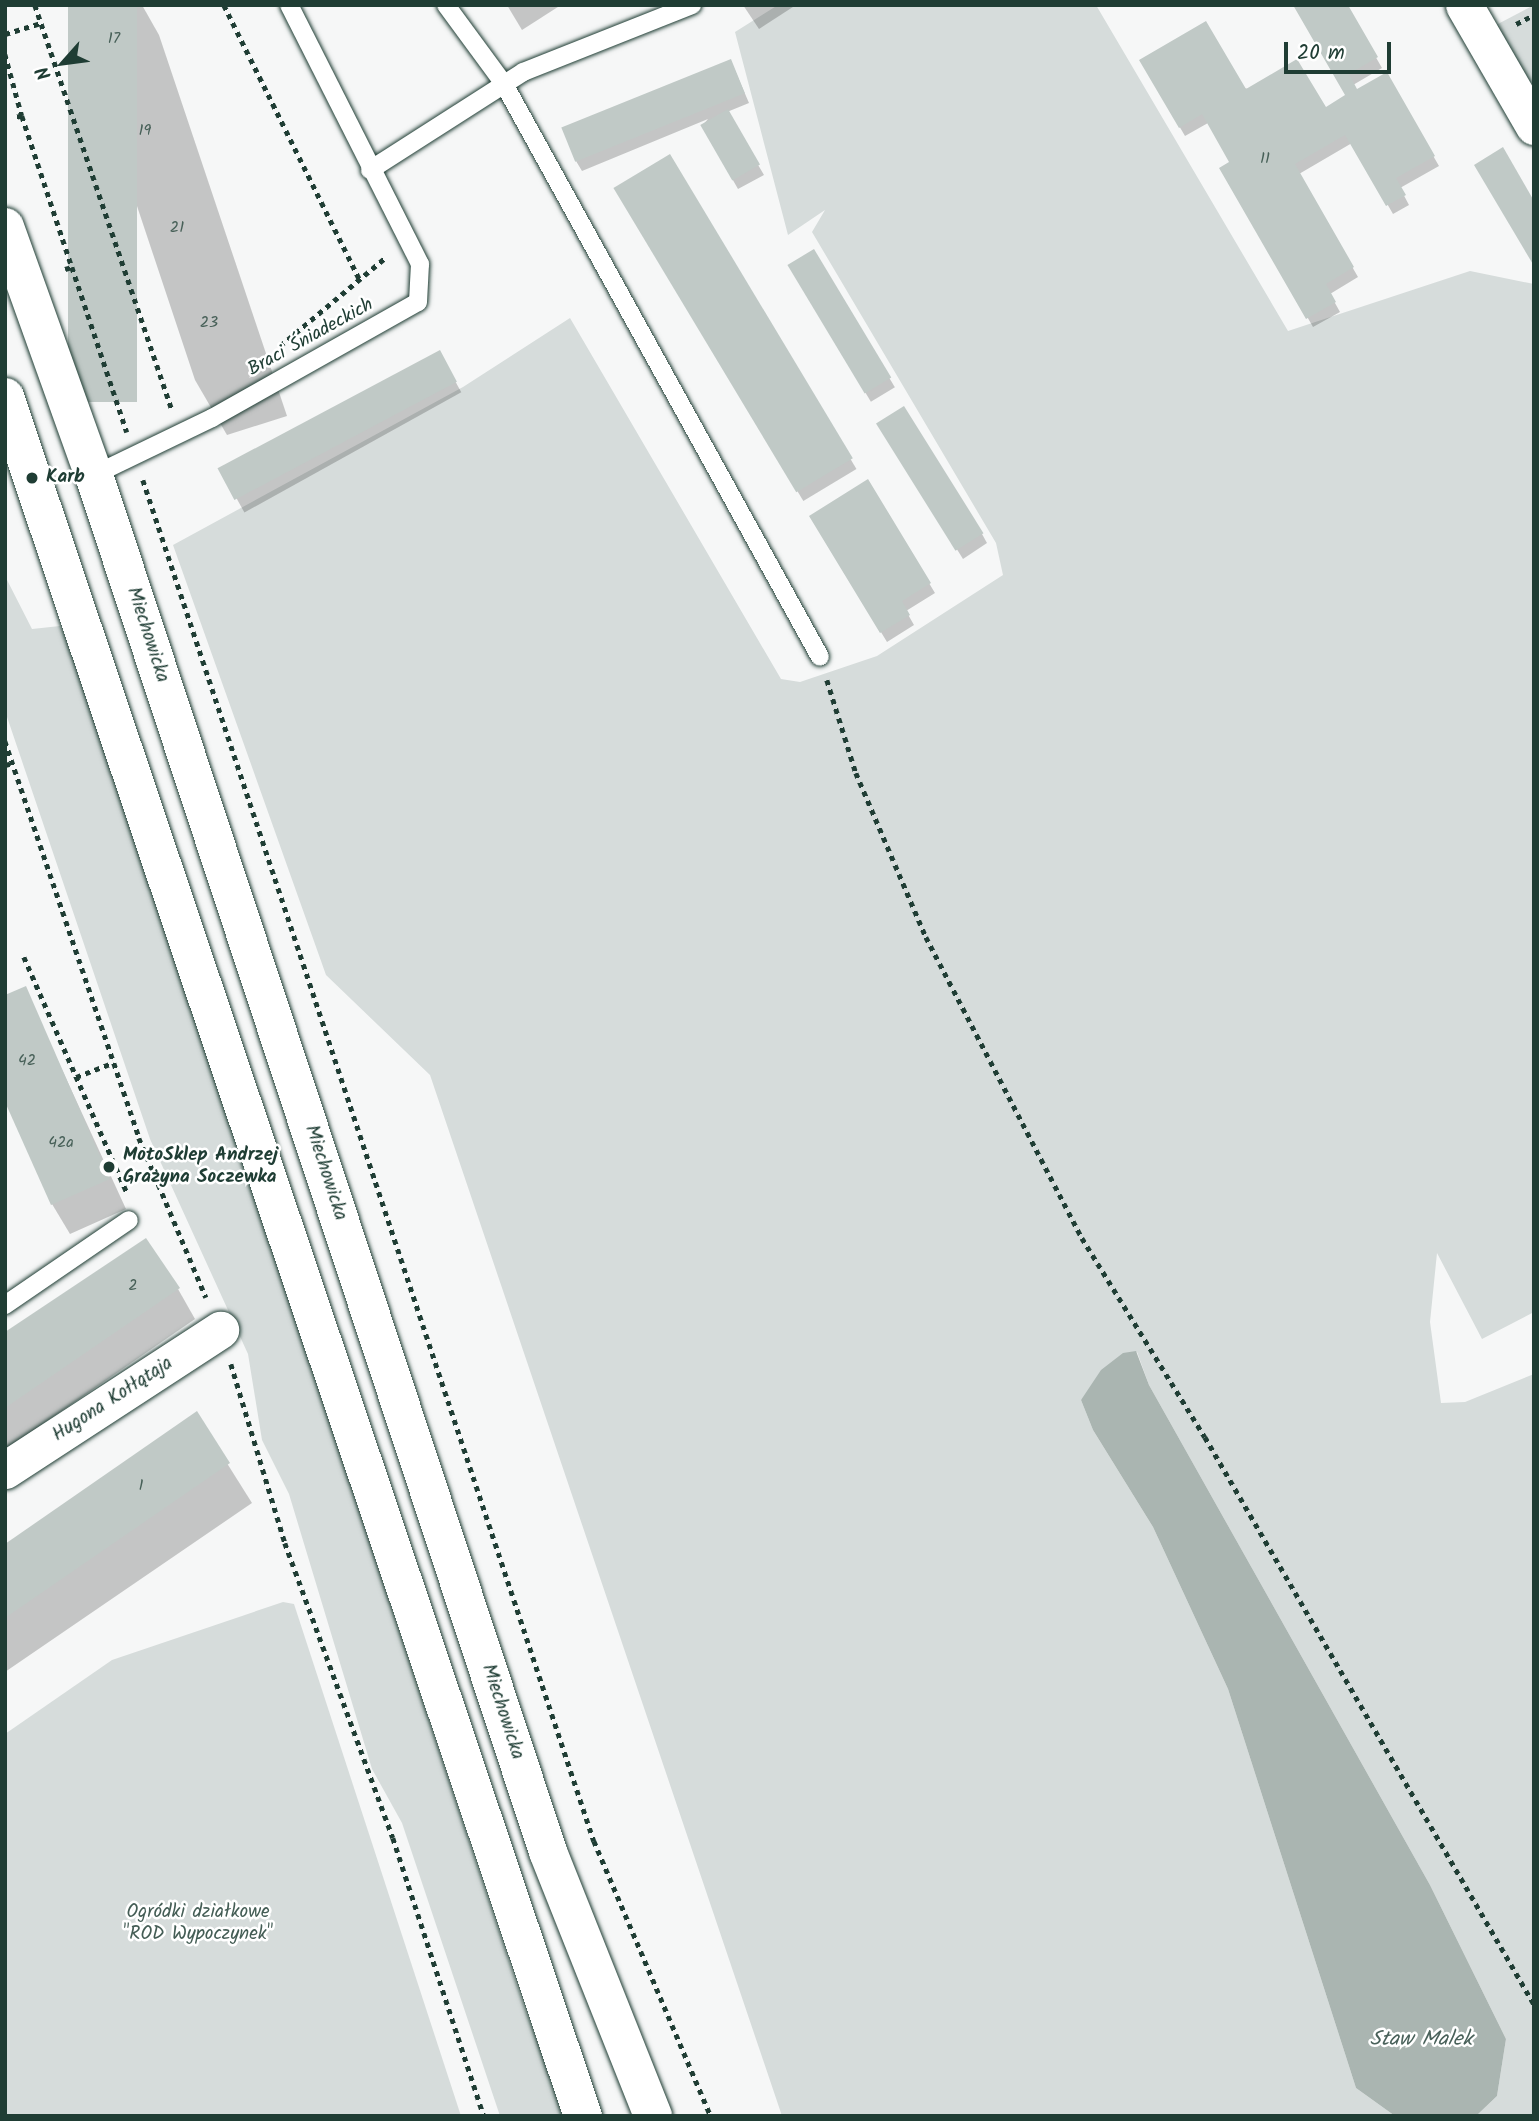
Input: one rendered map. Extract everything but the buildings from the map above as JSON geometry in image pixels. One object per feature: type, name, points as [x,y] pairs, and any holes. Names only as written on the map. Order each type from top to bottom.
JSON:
[{"type":"main road","name":"Miechowicka","points":[[5,228],[94,475],[548,1852],[653,2116]]},
{"type":"main road","points":[[5,397],[583,2116]]},
{"type":"street","points":[[1464,5],[1534,126]]},
{"type":"street","name":"Hugona Kołłątaja","points":[[5,1470],[220,1330]]},
{"type":"lane","name":"Braci Śniadeckich","points":[[94,475],[180,434],[418,302],[420,264],[370,170],[289,5]]},
{"type":"lane","points":[[446,5],[504,84],[820,657]]},
{"type":"lane","points":[[370,170],[523,72],[692,5]]},
{"type":"lane","points":[[5,1305],[129,1220]]},
{"type":"path","points":[[35,5],[180,434]]},
{"type":"path","points":[[224,5],[359,278]]},
{"type":"path","points":[[5,34],[41,23]]},
{"type":"path","points":[[5,54],[22,116],[594,1841],[711,2116]]},
{"type":"path","points":[[14,118],[22,116]]},
{"type":"path","points":[[275,350],[407,240]]},
{"type":"path","points":[[65,269],[72,267]]},
{"type":"path","points":[[170,404],[182,399]]},
{"type":"path","points":[[820,657],[856,774],[926,937],[1082,1238],[1205,1437],[1534,2004]]},
{"type":"path","points":[[5,741],[139,1138],[220,1330],[285,1544],[393,1838],[484,2116]]},
{"type":"path","points":[[5,765],[13,763]]},
{"type":"path","points":[[24,957],[134,1208],[129,1220]]},
{"type":"path","points":[[76,1077],[113,1063]]},
{"type":"green space","points":[[778,5],[1096,5],[1288,331],[1470,271],[1534,284],[1534,1312],[1482,1339],[1437,1253],[1430,1322],[1441,1403],[1465,1402],[1534,1374],[1534,2116],[1476,2116],[1497,2096],[1506,2039],[1430,1885],[1149,1385],[1137,1352],[1081,1400],[1093,1430],[1153,1527],[1228,1689],[1356,2088],[1395,2116],[782,2116],[430,1075],[326,975],[173,545],[463,387],[570,318],[781,679],[800,682],[877,656],[1003,575],[996,543],[812,232],[825,210],[788,235],[735,32]]},
{"type":"green space","points":[[1534,5],[1534,90],[1496,25]]},
{"type":"green space","points":[[5,576],[32,629],[60,626],[76,658],[524,2007],[566,2116],[500,2116],[402,1823],[372,1769],[289,1494],[262,1440],[248,1354],[150,1139],[5,711]]},
{"type":"green space","name":"Ogródki działkowe \"ROD Wypoczynek\"","points":[[283,1602],[294,1604],[461,2116],[5,2116],[5,1734],[112,1660]]},
{"type":"water","name":"Staw Malek","points":[[1136,1351],[1149,1385],[1430,1885],[1506,2039],[1497,2096],[1476,2116],[1395,2116],[1356,2088],[1228,1689],[1153,1527],[1093,1430],[1081,1400],[1101,1370],[1123,1353]]},
{"type":"place","name":"Karb","points":[[32,478]]},
{"type":"place","name":"MotoSklep Andrzej Grażyna Soczewka","points":[[109,1167]]}]
